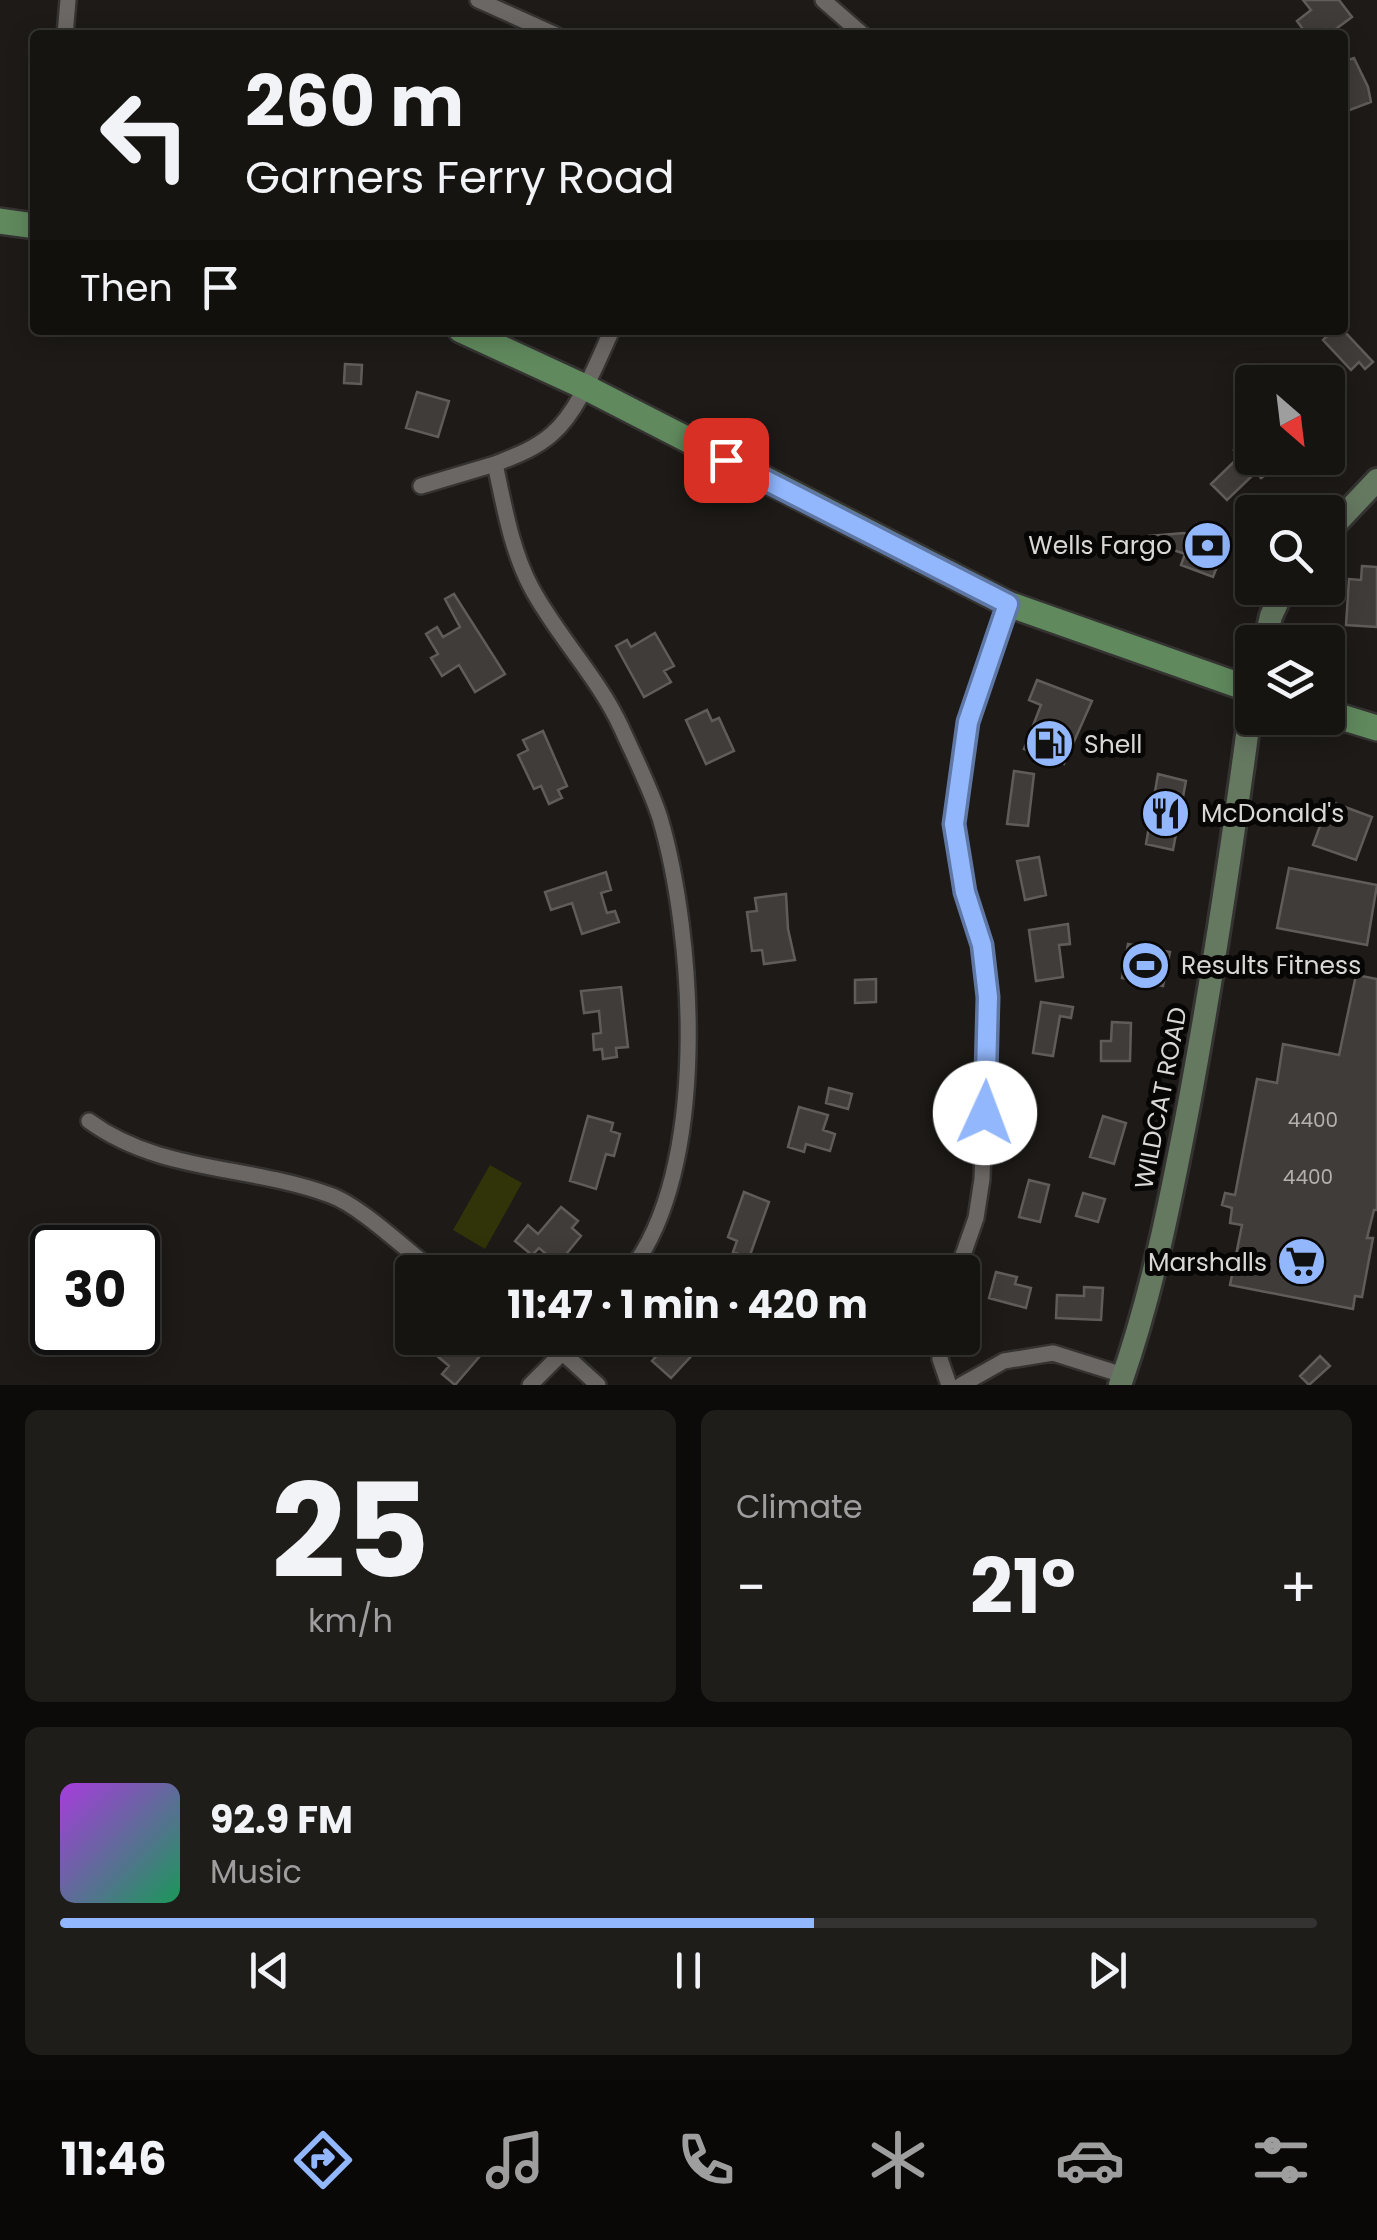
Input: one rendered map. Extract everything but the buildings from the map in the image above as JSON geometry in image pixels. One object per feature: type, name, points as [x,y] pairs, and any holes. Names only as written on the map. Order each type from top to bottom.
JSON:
[{"type":"main road","points":[[0,220],[30,225]]},
{"type":"main road","points":[[472,335],[585,388],[1008,604],[1235,684]]},
{"type":"main road","points":[[1345,514],[1377,480]]},
{"type":"main road","points":[[1345,718],[1377,728]]},
{"type":"main road","name":"WILDCAT ROAD","points":[[1122,1380],[1158,1252],[1216,964],[1247,735]]},
{"type":"street","points":[[66,30],[68,0]]},
{"type":"street","points":[[478,0],[545,30]]},
{"type":"street","points":[[823,0],[857,30]]},
{"type":"street","points":[[421,486],[495,464],[531,449],[555,432],[585,388],[610,335]]},
{"type":"street","points":[[495,464],[512,540],[531,587],[618,722],[659,816],[676,896],[690,1030],[683,1129],[665,1206],[638,1255]]},
{"type":"street","points":[[963,1255],[976,1218],[982,1180],[988,997],[982,945],[965,892],[954,824],[968,722],[1008,604]]},
{"type":"street","points":[[89,1121],[114,1139],[144,1151],[194,1166],[279,1179],[334,1196],[412,1255]]},
{"type":"street","points":[[961,1385],[1004,1361],[1053,1352],[1122,1380]]},
{"type":"street","points":[[530,1385],[563,1355]]},
{"type":"street","points":[[565,1355],[598,1385]]},
{"type":"street","points":[[940,1355],[949,1385]]},
{"type":"green space","points":[[490,1165],[522,1183],[485,1249],[453,1230]]},
{"type":"place","name":"Wells Fargo","points":[[1207,545]]},
{"type":"place","name":"Shell","points":[[1049,744]]},
{"type":"place","name":"McDonald's","points":[[1166,813]]},
{"type":"place","name":"Results Fitness","points":[[1146,965]]},
{"type":"place","name":"Marshalls","points":[[1302,1262]]},
{"type":"route","points":[[726,460],[1008,604],[968,722],[954,824],[965,892],[982,945],[988,997],[985,1113]]}]
